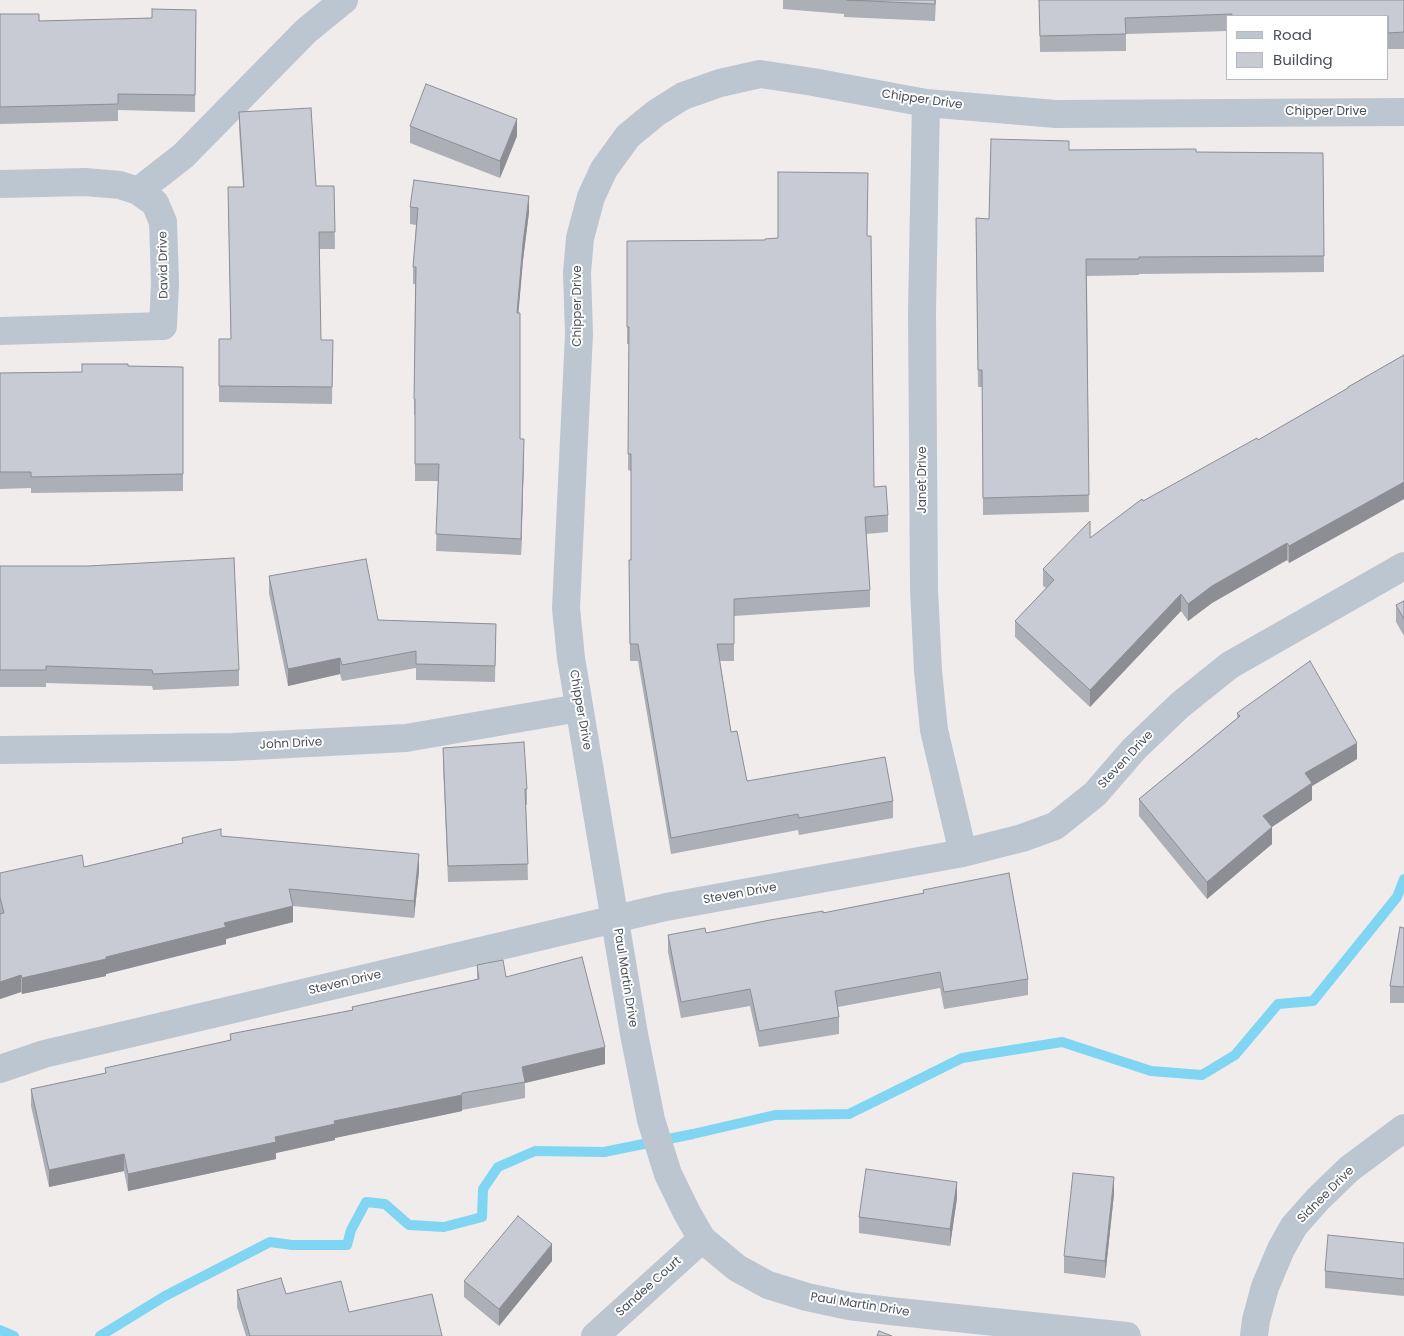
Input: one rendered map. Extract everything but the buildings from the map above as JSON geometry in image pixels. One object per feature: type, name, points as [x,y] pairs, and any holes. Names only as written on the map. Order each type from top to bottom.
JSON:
[{"type":"street","points":[[138,191],[183,156],[306,31],[344,0]]},
{"type":"street","name":"Chipper Drive","points":[[615,920],[571,658],[566,608],[579,334],[577,273],[580,238],[591,197],[604,169],[628,136],[656,113],[683,96],[720,83],[760,74],[926,103],[1056,114],[1404,112]]},
{"type":"street","name":"Janet Drive","points":[[926,103],[922,312],[924,589],[927,662],[934,730],[962,852]]},
{"type":"street","name":"David Drive","points":[[0,184],[85,182],[120,185],[138,191],[155,203],[163,222],[165,283],[163,326],[0,331]]},
{"type":"street","name":"Steven Drive","points":[[0,1069],[44,1054],[676,906],[962,852],[1022,838],[1055,826],[1095,794],[1134,749],[1180,705],[1230,665],[1404,566]]},
{"type":"street","name":"John Drive","points":[[0,750],[232,747],[406,738],[580,708]]},
{"type":"street","name":"Paul Martin Drive","points":[[615,920],[651,1120],[668,1174],[687,1214],[702,1239],[737,1268],[768,1285],[807,1297],[849,1306],[1127,1336]]},
{"type":"street","name":"Sidnee Drive","points":[[1254,1336],[1256,1320],[1265,1287],[1280,1249],[1294,1226],[1318,1199],[1350,1170],[1404,1128]]},
{"type":"street","name":"Sandee Court","points":[[595,1336],[702,1239]]},
{"type":"waterway","points":[[100,1336],[165,1296],[270,1242],[292,1245],[347,1245],[351,1230],[366,1202],[385,1204],[409,1225],[444,1227],[482,1217],[483,1189],[498,1167],[535,1151],[604,1152],[775,1115],[849,1114],[962,1058],[1062,1042],[1151,1071],[1202,1075],[1235,1055],[1278,1004],[1313,1001],[1397,897],[1404,879]]},
{"type":"waterway","points":[[0,1330],[14,1336]]}]
